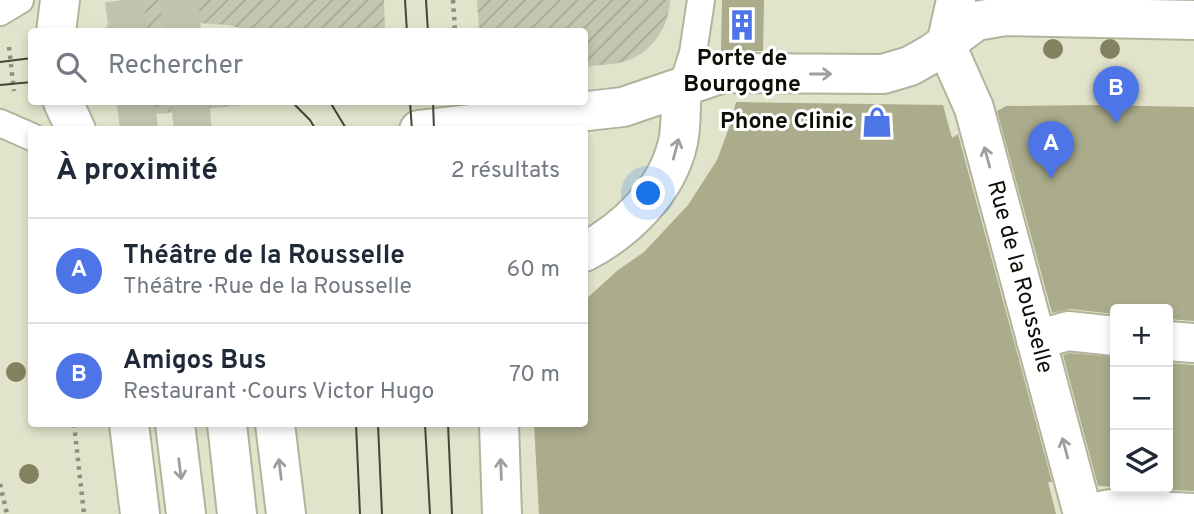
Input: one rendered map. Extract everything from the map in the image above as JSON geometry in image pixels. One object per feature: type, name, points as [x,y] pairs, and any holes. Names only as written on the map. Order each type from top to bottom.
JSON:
[{"type":"main road","points":[[56,28],[60,0]]},
{"type":"main road","points":[[947,45],[956,0]]},
{"type":"main road","points":[[454,126],[622,107],[723,73],[883,74],[910,66],[947,45],[976,21],[1005,16],[1194,20]]},
{"type":"main road","name":"Rue de la Rousselle","points":[[947,45],[974,108],[1082,511]]},
{"type":"main road","points":[[588,249],[618,229],[662,184],[674,159],[679,139],[682,87]]},
{"type":"main road","points":[[64,105],[74,126]]},
{"type":"main road","points":[[1036,340],[1068,331],[1110,335]]},
{"type":"main road","points":[[1173,341],[1194,343]]},
{"type":"main road","points":[[129,427],[139,514]]},
{"type":"main road","points":[[175,427],[186,514]]},
{"type":"main road","points":[[227,427],[237,514]]},
{"type":"main road","points":[[275,427],[286,514]]},
{"type":"main road","points":[[499,427],[502,514]]},
{"type":"lane","points":[[0,12],[20,0]]},
{"type":"lane","points":[[682,87],[693,53],[701,0]]},
{"type":"lane","points":[[0,123],[28,136]]},
{"type":"lane","points":[[1082,511],[1110,503],[1194,507]]},
{"type":"path","points":[[453,0],[454,28]]},
{"type":"path","points":[[74,427],[84,514]]},
{"type":"path","points":[[0,484],[7,514]]},
{"type":"green space","points":[[130,0],[384,0],[385,28],[239,28],[196,23],[158,28],[106,28],[119,7]]},
{"type":"green space","points":[[477,0],[670,0],[662,30],[650,46],[633,58],[614,64],[588,67],[588,28],[479,28]]},
{"type":"green space","points":[[130,105],[241,105],[158,114]]},
{"type":"building","name":"Porte de Bourgogne","points":[[722,0],[764,0],[763,51],[721,51]]},
{"type":"building","points":[[736,102],[943,105],[952,138],[958,134],[1052,482],[1048,482],[1056,514],[539,514],[534,427],[588,427],[588,297],[618,270],[644,252],[688,205],[717,160]]},
{"type":"building","points":[[1006,106],[1194,107],[1194,321],[1173,319],[1173,304],[1110,304],[1110,313],[1070,309],[1052,313],[997,111]]},
{"type":"building","points":[[1070,353],[1110,357],[1110,487],[1098,486],[1063,355]]},
{"type":"building","points":[[1173,363],[1194,365],[1194,491],[1173,490]]},
{"type":"tunnel","points":[[124,0],[128,28]]},
{"type":"tunnel","points":[[179,0],[182,28]]},
{"type":"tunnel","points":[[136,105],[139,126]]},
{"type":"tunnel","points":[[190,105],[193,126]]},
{"type":"tram line","points":[[405,0],[407,28]]},
{"type":"tram line","points":[[426,0],[428,28]]},
{"type":"tram line","points":[[0,62],[28,58]]},
{"type":"tram line","points":[[0,85],[28,82]]},
{"type":"tram line","points":[[295,105],[314,126]]},
{"type":"tram line","points":[[332,105],[345,126]]},
{"type":"tram line","points":[[410,105],[412,126]]},
{"type":"tram line","points":[[433,105],[434,126]]},
{"type":"tram line","points":[[356,427],[360,514]]},
{"type":"tram line","points":[[378,427],[382,514]]},
{"type":"tram line","points":[[425,427],[430,514]]},
{"type":"tram line","points":[[448,427],[452,514]]},
{"type":"place","name":"Porte de Bourgogne","points":[[742,25]]},
{"type":"place","name":"Phone Clinic","points":[[877,122]]},
{"type":"place","name":"Amigos Bus","points":[[1116,124]]},
{"type":"place","name":"Théâtre de la Rousselle","points":[[1051,179]]}]
